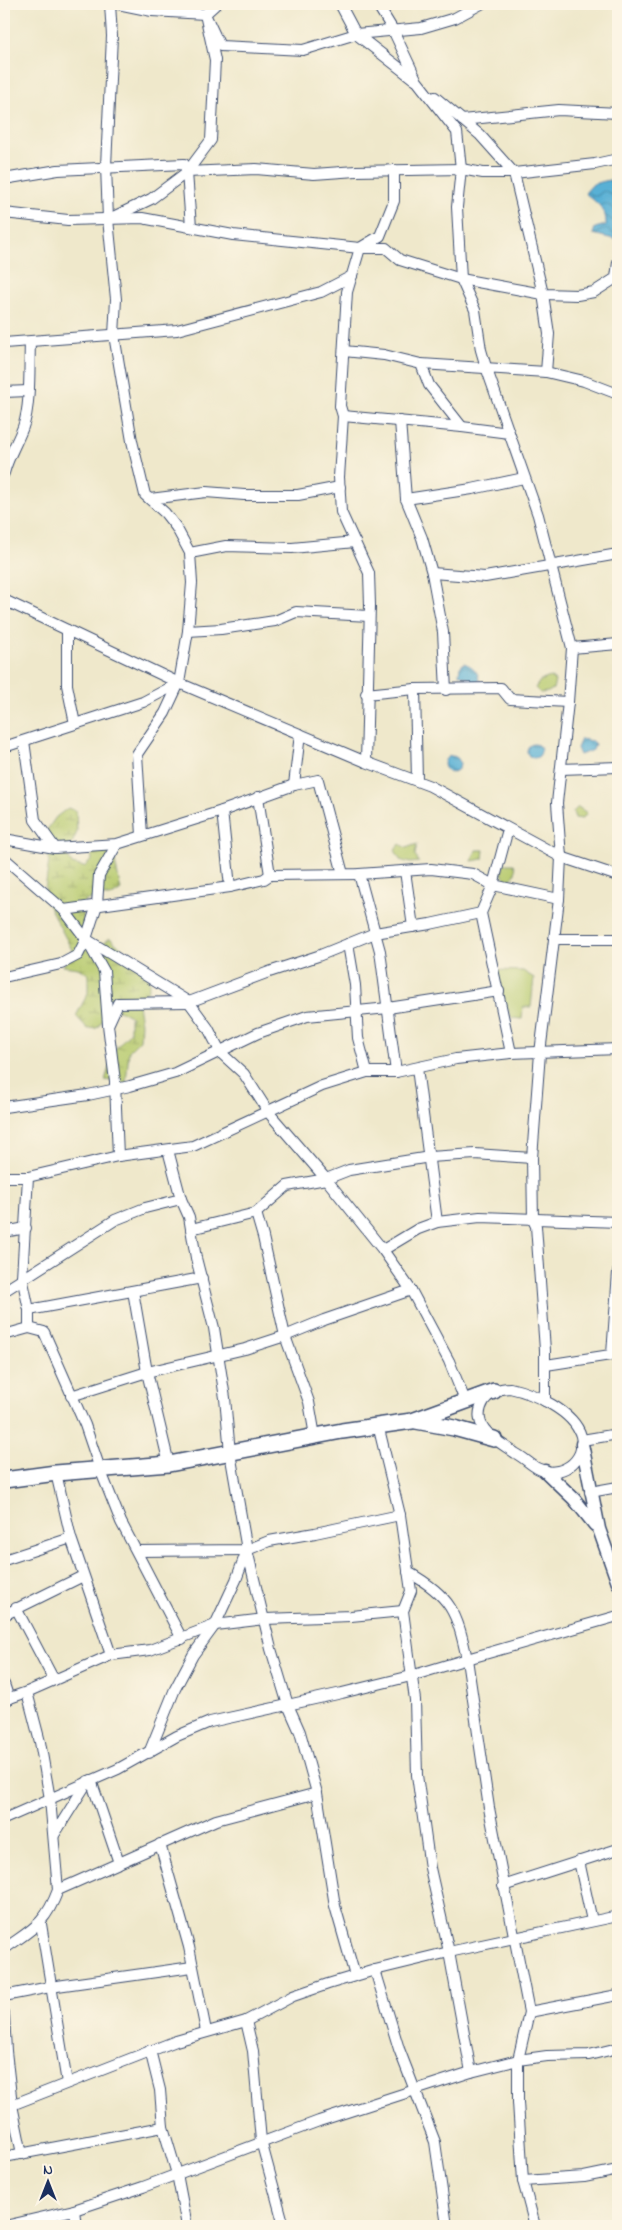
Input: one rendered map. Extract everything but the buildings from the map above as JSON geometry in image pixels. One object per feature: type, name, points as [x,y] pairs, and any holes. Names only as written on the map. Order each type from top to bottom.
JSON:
[{"type":"highway","points":[[4,1480],[56,1473],[169,1464],[315,1436],[412,1421],[466,1403],[494,1391]]},
{"type":"highway","points":[[412,1421],[454,1428],[494,1439]]},
{"type":"main road","points":[[582,1442],[598,1529],[615,1569],[618,1583]]},
{"type":"main road","points":[[545,1472],[574,1499],[598,1529]]},
{"type":"street","points":[[110,4],[112,36],[106,166],[108,219],[116,299],[114,335],[132,441],[145,495],[165,512],[176,527],[190,553],[192,583],[188,631],[179,683],[165,713],[138,754],[142,835]]},
{"type":"street","points":[[118,4],[152,11],[205,14],[216,4]]},
{"type":"street","points":[[340,4],[356,34],[417,81],[480,135],[514,173],[543,294],[549,334],[546,372]]},
{"type":"street","points":[[376,4],[393,30],[417,81],[457,132],[461,168],[457,207],[461,279],[475,310],[486,367],[538,514],[572,648],[557,803],[561,857],[559,899],[540,1053],[532,1158],[533,1220],[536,1226],[546,1366],[545,1401]]},
{"type":"street","points":[[205,14],[220,46],[302,50],[356,34],[421,28],[455,18],[478,4]]},
{"type":"street","points":[[108,219],[151,198],[186,172],[211,140],[215,60],[205,14]]},
{"type":"street","points":[[462,120],[558,110],[618,112]]},
{"type":"street","points":[[186,172],[256,168],[314,174],[461,168],[483,172],[514,173],[617,160]]},
{"type":"street","points":[[4,178],[58,170],[106,166],[157,167],[184,164],[191,227]]},
{"type":"street","points":[[366,762],[369,573],[341,512],[341,436],[343,416],[340,406],[347,292],[360,248],[380,236],[394,201],[394,170]]},
{"type":"street","points":[[4,213],[68,220],[142,218],[233,235],[360,248],[386,248],[400,260],[461,279],[543,294],[577,295],[594,292],[617,280],[618,262]]},
{"type":"street","points":[[4,343],[177,330],[320,292],[352,276]]},
{"type":"street","points":[[4,473],[7,460],[24,425],[28,391],[30,342]]},
{"type":"street","points":[[344,351],[384,355],[421,364],[546,372],[584,381],[618,394]]},
{"type":"street","points":[[421,364],[428,385],[462,427]]},
{"type":"street","points":[[4,392],[28,391]]},
{"type":"street","points":[[343,416],[509,433]]},
{"type":"street","points":[[400,421],[406,498],[422,538],[432,573],[443,632],[446,690]]},
{"type":"street","points":[[406,498],[472,490],[524,478]]},
{"type":"street","points":[[150,498],[206,492],[244,495],[298,495],[340,487]]},
{"type":"street","points":[[190,553],[226,546],[292,548],[355,542]]},
{"type":"street","points":[[432,573],[485,577],[618,554]]},
{"type":"street","points":[[4,600],[179,683],[366,762],[437,789],[561,857],[618,876]]},
{"type":"street","points":[[188,631],[222,629],[275,621],[296,612],[369,616]]},
{"type":"street","points":[[67,630],[67,685],[75,724]]},
{"type":"street","points":[[572,648],[618,644]]},
{"type":"street","points":[[4,747],[144,702],[179,683]]},
{"type":"street","points":[[366,694],[415,689],[501,688],[510,699],[568,702]]},
{"type":"street","points":[[415,689],[417,780]]},
{"type":"street","points":[[294,785],[300,734]]},
{"type":"street","points":[[24,741],[35,820],[55,848]]},
{"type":"street","points":[[561,769],[618,767]]},
{"type":"street","points":[[4,839],[55,848],[117,844],[222,811],[294,785],[318,780],[343,874]]},
{"type":"street","points":[[258,797],[270,875]]},
{"type":"street","points":[[222,811],[230,887]]},
{"type":"street","points":[[508,829],[493,885],[481,913],[511,1053]]},
{"type":"street","points":[[4,977],[61,964],[78,955],[86,939],[96,906],[99,875],[117,844]]},
{"type":"street","points":[[4,858],[64,910],[86,939],[104,971],[116,1089],[118,1156]]},
{"type":"street","points":[[64,910],[230,887],[264,880],[270,875],[359,874],[432,869],[473,874],[493,885],[559,899]]},
{"type":"street","points":[[404,871],[412,927]]},
{"type":"street","points":[[359,874],[376,933],[396,1072]]},
{"type":"street","points":[[116,1089],[108,1025],[118,1003],[189,1002],[376,933],[481,913]]},
{"type":"street","points":[[86,939],[189,1002],[208,1028],[221,1053],[244,1074],[269,1113],[326,1179],[383,1250],[411,1290],[449,1361],[466,1403]]},
{"type":"street","points":[[555,939],[618,939]]},
{"type":"street","points":[[348,944],[355,985],[358,1038],[367,1072]]},
{"type":"street","points":[[4,1107],[116,1089],[175,1074],[221,1053],[258,1033],[307,1016],[388,1008],[499,991]]},
{"type":"street","points":[[4,1176],[28,1177],[118,1156],[193,1146],[269,1113],[322,1086],[367,1072],[396,1072],[456,1059],[511,1053],[618,1049]]},
{"type":"street","points":[[417,1068],[438,1222]]},
{"type":"street","points":[[168,1150],[181,1199],[190,1217],[196,1258],[218,1355],[225,1398],[230,1453],[247,1550],[271,1649],[288,1705],[300,1732],[317,1793],[335,1906],[355,1976]]},
{"type":"street","points":[[192,1229],[256,1213],[287,1186],[326,1179],[349,1170],[430,1157],[475,1154],[532,1158]]},
{"type":"street","points":[[28,1177],[22,1277],[29,1310],[29,1328]]},
{"type":"street","points":[[4,1291],[22,1277],[115,1220],[146,1208],[181,1199]]},
{"type":"street","points":[[256,1213],[285,1336],[309,1402],[315,1436]]},
{"type":"street","points":[[383,1250],[418,1229],[438,1222],[480,1217],[618,1222]]},
{"type":"street","points":[[4,1232],[26,1228]]},
{"type":"street","points":[[546,1366],[615,1354],[618,1272]]},
{"type":"street","points":[[29,1310],[202,1278]]},
{"type":"street","points":[[71,1396],[147,1372],[285,1336],[324,1320],[411,1290]]},
{"type":"street","points":[[133,1292],[147,1372],[169,1464]]},
{"type":"street","points":[[4,1335],[29,1328],[44,1332],[85,1425],[100,1470],[121,1522],[182,1639]]},
{"type":"street","points":[[510,1388],[545,1401],[574,1424],[582,1442],[579,1455],[572,1464],[563,1470],[545,1472],[494,1439],[482,1426],[480,1415],[482,1404],[494,1391],[510,1388]]},
{"type":"street","points":[[378,1425],[400,1515],[411,1591],[403,1611],[415,1700],[418,1784],[430,1868],[449,1952],[471,2072]]},
{"type":"street","points":[[582,1442],[618,1434]]},
{"type":"street","points":[[56,1473],[71,1538],[111,1655]]},
{"type":"street","points":[[590,1492],[618,1487]]},
{"type":"street","points":[[137,1551],[247,1550],[269,1541],[315,1534],[400,1515]]},
{"type":"street","points":[[4,1560],[71,1538]]},
{"type":"street","points":[[149,1753],[175,1689],[193,1655],[215,1625],[236,1580],[247,1550]]},
{"type":"street","points":[[408,1572],[423,1581],[449,1604],[460,1628],[467,1659],[503,1886],[528,2012],[518,2060],[523,2181],[534,2226]]},
{"type":"street","points":[[4,1615],[83,1576]]},
{"type":"street","points":[[16,1608],[54,1680]]},
{"type":"street","points":[[4,1684],[6,1699],[27,1692],[111,1655],[150,1650],[215,1625],[265,1619],[351,1616],[403,1611]]},
{"type":"street","points":[[4,1819],[149,1753],[177,1736],[210,1722],[411,1676],[618,1616]]},
{"type":"street","points":[[4,1949],[40,1924],[53,1903],[58,1890],[50,1799],[40,1742],[27,1692]]},
{"type":"street","points":[[54,1835],[89,1781]]},
{"type":"street","points":[[89,1781],[119,1862]]},
{"type":"street","points":[[58,1890],[216,1820],[317,1793]]},
{"type":"street","points":[[160,1844],[189,1947],[206,2031]]},
{"type":"street","points":[[503,1886],[618,1849]]},
{"type":"street","points":[[579,1861],[592,1921]]},
{"type":"street","points":[[8,2106],[150,2050],[206,2031],[246,2021],[293,1996],[355,1976],[514,1937],[618,1916]]},
{"type":"street","points":[[40,1924],[68,2083]]},
{"type":"street","points":[[4,1996],[50,1987],[192,1967]]},
{"type":"street","points":[[375,1970],[414,2090],[435,2142],[447,2226]]},
{"type":"street","points":[[528,2012],[618,1996]]},
{"type":"street","points":[[4,2014],[8,2106],[22,2154]]},
{"type":"street","points":[[246,2021],[255,2069],[261,2141],[284,2226]]},
{"type":"street","points":[[6,2226],[74,2210],[177,2174],[261,2141],[471,2072],[518,2060],[547,2056],[589,2055],[618,2048]]},
{"type":"street","points":[[150,2050],[160,2090],[163,2127],[177,2174],[188,2226]]},
{"type":"street","points":[[4,2157],[163,2127]]},
{"type":"street","points":[[523,2181],[584,2177],[618,2170]]},
{"type":"street","points":[[74,2210],[76,2226]]},
{"type":"green space","points":[[550,677],[555,681],[553,689],[540,693],[535,688],[540,681]]},
{"type":"green space","points":[[578,807],[587,813],[582,819],[575,818],[573,812]]},
{"type":"green space","points":[[68,808],[76,811],[77,832],[67,855],[72,864],[84,867],[92,860],[91,851],[112,848],[121,890],[112,896],[98,896],[84,902],[83,927],[88,943],[100,946],[110,938],[149,974],[149,988],[138,1004],[141,1023],[140,1040],[129,1051],[126,1083],[105,1080],[115,1049],[130,1032],[130,1016],[119,1010],[109,1011],[97,1028],[88,1029],[76,1016],[88,993],[88,974],[78,968],[63,966],[72,950],[44,897],[49,860],[48,849],[42,837],[56,817]]},
{"type":"green space","points":[[400,844],[406,848],[417,844],[415,855],[419,862],[410,863],[400,860],[395,850]]},
{"type":"green space","points":[[476,850],[484,850],[483,859],[472,861]]},
{"type":"green space","points":[[504,864],[514,864],[516,870],[512,878],[507,882],[502,873]]},
{"type":"green space","points":[[496,970],[523,971],[534,978],[531,1007],[523,1007],[522,1019],[512,1018],[505,1004]]},
{"type":"water","points":[[609,180],[618,181],[618,240],[593,234],[595,228],[606,225],[606,219],[603,210],[585,193],[593,184]]},
{"type":"water","points":[[464,663],[475,670],[479,681],[472,682],[459,674],[460,667]]},
{"type":"water","points":[[581,739],[592,741],[595,744],[593,750],[580,755],[577,748]]},
{"type":"water","points":[[534,744],[539,746],[541,751],[539,756],[534,758],[529,756],[527,751],[529,746]]},
{"type":"water","points":[[452,756],[460,764],[452,772],[444,764]]}]
